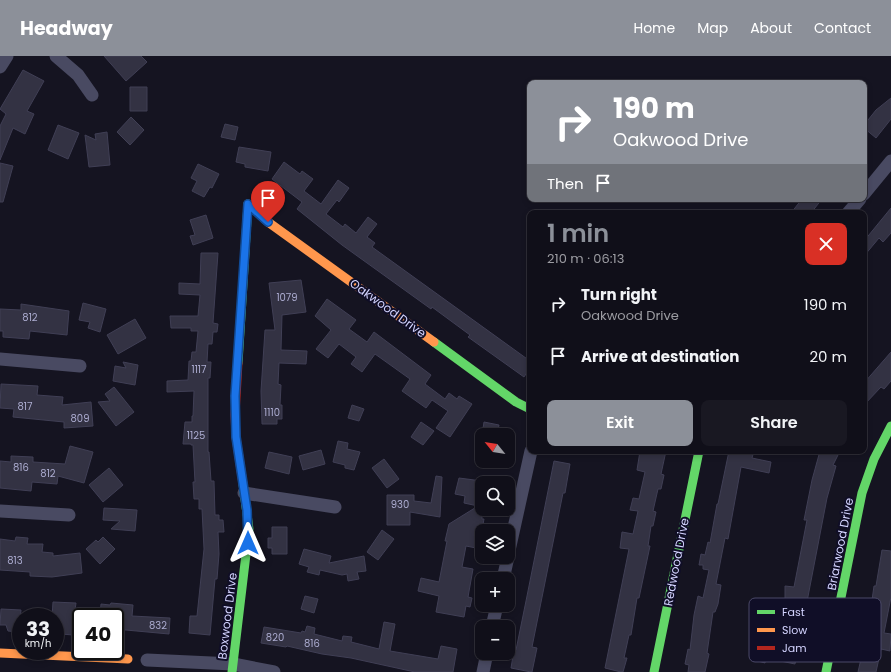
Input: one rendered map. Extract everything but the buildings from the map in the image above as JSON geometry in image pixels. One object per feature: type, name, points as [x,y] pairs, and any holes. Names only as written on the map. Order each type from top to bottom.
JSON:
[{"type":"street","points":[[0,67],[7,56]]},
{"type":"street","points":[[56,56],[78,75],[92,95]]},
{"type":"street","points":[[867,190],[891,161]]},
{"type":"street","points":[[851,210],[857,202]]},
{"type":"street","name":"Oakwood Drive","points":[[248,204],[268,222],[509,397],[527,407]]},
{"type":"street","name":"Boxwood Drive","points":[[233,668],[248,543],[247,510],[236,437],[235,396],[248,204]]},
{"type":"street","points":[[0,359],[80,366]]},
{"type":"street","name":"Briarwood Drive","points":[[841,598],[860,501],[869,470],[880,443],[891,426]]},
{"type":"street","points":[[515,524],[530,454]]},
{"type":"street","name":"Redwood Drive","points":[[654,672],[698,454]]},
{"type":"street","points":[[244,493],[335,507]]},
{"type":"street","points":[[0,511],[69,515]]},
{"type":"street","points":[[0,653],[128,659]]},
{"type":"street","points":[[147,660],[274,672]]},
{"type":"street","points":[[483,672],[486,660]]},
{"type":"street","name":"Briarwood Drive","points":[[826,672],[828,662]]},
{"type":"traffic: fast","points":[[238,363],[248,204]]},
{"type":"traffic: fast","points":[[434,342],[516,402],[527,408]]},
{"type":"traffic: fast","points":[[841,598],[862,493],[874,459],[891,426]]},
{"type":"traffic: fast","points":[[654,672],[698,454]]},
{"type":"traffic: fast","points":[[232,672],[249,529],[243,484]]},
{"type":"traffic: fast","points":[[826,672],[828,662]]},
{"type":"traffic: slow","points":[[248,204],[268,222],[434,342]]},
{"type":"traffic: slow","points":[[0,653],[128,659]]},
{"type":"traffic: jam","points":[[238,363],[235,415],[236,437],[243,484]]},
{"type":"route","points":[[248,543],[249,529],[236,437],[235,415],[248,204],[268,222]]}]
